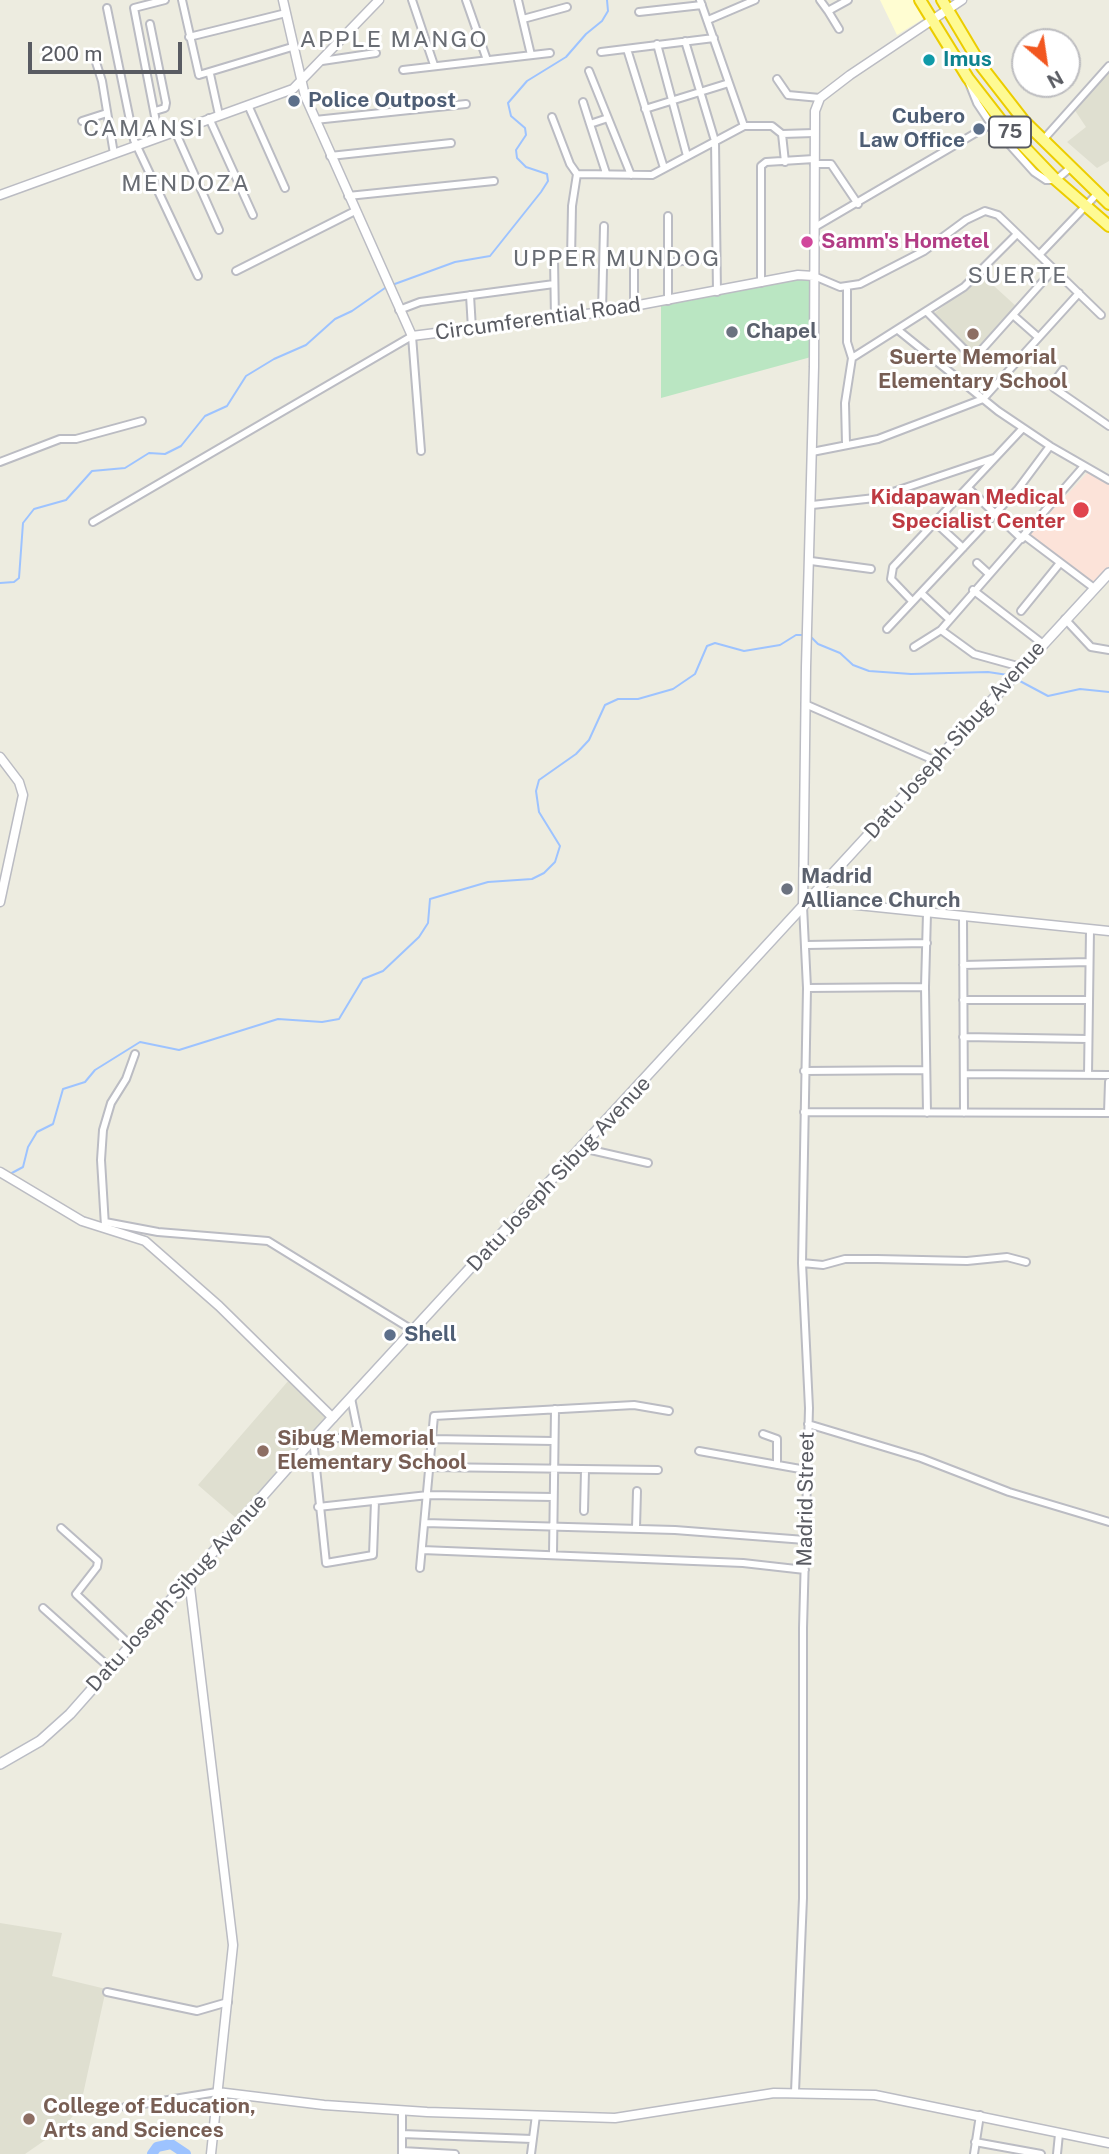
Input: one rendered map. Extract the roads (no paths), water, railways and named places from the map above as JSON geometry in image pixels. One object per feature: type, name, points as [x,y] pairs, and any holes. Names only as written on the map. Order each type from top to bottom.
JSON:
[{"type":"highway","name":"75","points":[[920,0],[968,78],[1010,132],[1056,180],[1109,226]]},
{"type":"highway","name":"75","points":[[945,5],[982,67],[1042,141],[1109,204]]},
{"type":"main road","name":"Datu Joseph Sibug Avenue","points":[[0,1763],[51,1733],[351,1398],[1109,573]]},
{"type":"street","points":[[159,137],[134,8],[165,0]]},
{"type":"street","points":[[182,0],[197,74],[210,74],[292,47]]},
{"type":"street","name":"Circumferential Road","points":[[283,0],[301,83],[314,120],[412,336],[602,313],[798,275],[814,276]]},
{"type":"street","points":[[368,0],[370,10]]},
{"type":"street","points":[[0,195],[209,118],[288,92],[301,83],[379,0]]},
{"type":"street","points":[[412,0],[434,65]]},
{"type":"street","points":[[466,0],[487,60]]},
{"type":"street","points":[[518,0],[531,55]]},
{"type":"street","points":[[656,0],[658,9]]},
{"type":"street","points":[[708,20],[755,0]]},
{"type":"street","points":[[820,0],[839,29]]},
{"type":"street","points":[[828,11],[848,0]]},
{"type":"street","points":[[962,0],[945,5],[931,20],[820,98],[815,111],[813,452],[805,704],[806,903],[1109,931]]},
{"type":"street","points":[[639,12],[701,3],[744,126]]},
{"type":"street","points":[[523,19],[567,7]]},
{"type":"street","points":[[107,8],[136,146],[198,276]]},
{"type":"street","points":[[189,37],[286,13]]},
{"type":"street","points":[[150,24],[166,103],[164,108],[155,111]]},
{"type":"street","points":[[601,52],[714,38]]},
{"type":"street","points":[[685,41],[715,141],[717,292]]},
{"type":"street","points":[[657,44],[687,156]]},
{"type":"street","points":[[627,49],[664,168]]},
{"type":"street","points":[[93,53],[114,154]]},
{"type":"street","points":[[322,61],[376,53]]},
{"type":"street","points":[[403,70],[550,53]]},
{"type":"street","points":[[1042,141],[1109,66]]},
{"type":"street","points":[[589,71],[631,175]]},
{"type":"street","points":[[210,74],[219,115]]},
{"type":"street","points":[[968,78],[976,103],[1034,172],[1046,180],[1056,180],[1070,168]]},
{"type":"street","points":[[777,79],[788,95],[820,98]]},
{"type":"street","points":[[645,108],[729,83]]},
{"type":"street","points":[[583,102],[606,173]]},
{"type":"street","points":[[314,120],[466,104]]},
{"type":"street","points":[[248,105],[285,188]]},
{"type":"street","points":[[82,121],[107,113]]},
{"type":"street","points":[[552,117],[570,164],[577,174],[572,206],[571,261]]},
{"type":"street","points":[[209,118],[253,215]]},
{"type":"street","points":[[590,124],[608,118]]},
{"type":"street","points":[[816,227],[858,204],[922,162],[991,124]]},
{"type":"street","points":[[577,174],[652,175],[744,126],[772,127],[782,134],[814,133]]},
{"type":"street","points":[[176,131],[219,230]]},
{"type":"street","points":[[782,134],[785,162]]},
{"type":"street","points":[[330,156],[451,143]]},
{"type":"street","points":[[761,283],[761,166],[766,162],[814,161],[831,164],[858,204]]},
{"type":"street","points":[[348,196],[495,181]]},
{"type":"street","points":[[1039,255],[1097,194]]},
{"type":"street","points":[[236,271],[355,211]]},
{"type":"street","points":[[814,276],[847,287],[860,284],[924,251],[966,220],[985,211],[998,215],[1101,315]]},
{"type":"street","points":[[668,216],[668,301]]},
{"type":"street","points":[[602,313],[604,226]]},
{"type":"street","points":[[852,358],[928,313],[971,282],[1017,234]]},
{"type":"street","points":[[666,262],[715,257]]},
{"type":"street","points":[[554,258],[555,319]]},
{"type":"street","points":[[634,269],[634,307]]},
{"type":"street","points":[[928,313],[971,356],[977,355],[1053,270]]},
{"type":"street","points":[[399,310],[420,302],[554,284]]},
{"type":"street","points":[[846,444],[845,403],[852,358],[847,342],[847,287]]},
{"type":"street","points":[[813,452],[878,439],[982,399],[1079,293]]},
{"type":"street","points":[[470,295],[472,329]]},
{"type":"street","points":[[1013,315],[1038,337]]},
{"type":"street","points":[[898,330],[982,399],[1050,446],[1109,480]]},
{"type":"street","points":[[93,522],[412,336],[421,451]]},
{"type":"street","points":[[1063,370],[1053,383],[1054,388],[1109,426]]},
{"type":"street","points":[[0,462],[60,439],[76,439],[142,421]]},
{"type":"street","points":[[912,601],[891,579],[891,571],[1023,428]]},
{"type":"street","points":[[887,628],[995,513],[1050,446]]},
{"type":"street","points":[[812,505],[875,498],[995,457]]},
{"type":"street","points":[[915,647],[941,629],[1084,466]]},
{"type":"street","points":[[968,488],[1024,537],[1094,588]]},
{"type":"street","points":[[936,523],[963,548]]},
{"type":"street","points":[[811,561],[871,569]]},
{"type":"street","points":[[1021,611],[1060,562]]},
{"type":"street","points":[[977,563],[989,574]]},
{"type":"street","points":[[973,590],[1043,644]]},
{"type":"street","points":[[921,593],[948,618]]},
{"type":"street","points":[[1065,619],[1091,647],[1109,650]]},
{"type":"street","points":[[941,629],[974,654],[1021,667]]},
{"type":"street","points":[[805,704],[936,761]]},
{"type":"street","points":[[0,757],[19,782],[23,795],[0,902]]},
{"type":"street","name":"Madrid Street","points":[[795,2092],[803,1899],[804,1540],[808,1424],[802,1263],[806,903]]},
{"type":"street","points":[[927,913],[927,1113]]},
{"type":"street","points":[[963,916],[964,1113]]},
{"type":"street","points":[[1088,1075],[1090,930]]},
{"type":"street","points":[[806,945],[927,943]]},
{"type":"street","points":[[963,965],[1089,962]]},
{"type":"street","points":[[807,988],[925,987]]},
{"type":"street","points":[[963,1000],[1089,1000]]},
{"type":"street","points":[[963,1037],[1088,1039]]},
{"type":"street","points":[[105,1225],[101,1160],[103,1130],[111,1103],[126,1079],[135,1054]]},
{"type":"street","points":[[804,1071],[926,1070]]},
{"type":"street","points":[[964,1074],[1109,1074]]},
{"type":"street","points":[[804,1112],[1109,1113],[1109,1082]]},
{"type":"street","points":[[582,1148],[648,1163]]},
{"type":"street","points":[[0,1172],[82,1221],[158,1232],[268,1241],[414,1331]]},
{"type":"street","points":[[105,1225],[138,1237],[151,1246],[219,1306],[333,1418]]},
{"type":"street","points":[[802,1263],[824,1265],[845,1259],[967,1261],[1007,1258],[1026,1262]]},
{"type":"street","points":[[351,1398],[358,1432],[339,1438],[315,1438],[324,1562],[330,1564],[373,1555],[376,1500]]},
{"type":"street","points":[[421,1568],[432,1420],[438,1414],[634,1405],[669,1411]]},
{"type":"street","points":[[553,1555],[552,1469],[555,1409]]},
{"type":"street","points":[[808,1424],[921,1458],[1009,1492],[1109,1522]]},
{"type":"street","points":[[763,1434],[777,1439],[777,1465]]},
{"type":"street","points":[[431,1439],[553,1441]]},
{"type":"street","points":[[699,1451],[806,1470]]},
{"type":"street","points":[[429,1467],[658,1470]]},
{"type":"street","points":[[584,1511],[585,1469]]},
{"type":"street","points":[[636,1528],[637,1490]]},
{"type":"street","points":[[318,1507],[428,1495],[553,1497]]},
{"type":"street","points":[[425,1523],[636,1528],[804,1540]]},
{"type":"street","points":[[61,1528],[97,1561],[97,1567],[77,1589],[78,1597],[130,1645]]},
{"type":"street","points":[[422,1550],[743,1563],[805,1570]]},
{"type":"street","points":[[189,1579],[232,1916],[233,1963],[211,2154]]},
{"type":"street","points":[[43,1608],[110,1668]]},
{"type":"street","points":[[107,1992],[197,2011],[229,2002]]},
{"type":"street","points":[[125,2107],[217,2092],[402,2111],[636,2116],[671,2107],[795,2092],[875,2095],[1109,2143]]},
{"type":"street","points":[[402,2111],[402,2153],[455,2154]]},
{"type":"street","points":[[530,2154],[536,2115]]},
{"type":"street","points":[[974,2154],[980,2115]]},
{"type":"street","points":[[402,2134],[532,2139]]},
{"type":"street","points":[[1057,2154],[1059,2134]]},
{"type":"street","points":[[975,2142],[1037,2154]]},
{"type":"street","points":[[996,2154],[998,2145]]},
{"type":"waterway","points":[[392,285],[455,262],[490,256],[541,192],[548,181],[547,174],[526,167],[517,158],[516,150],[526,135],[525,128],[511,116],[508,103],[527,81],[566,57],[586,34],[602,21],[608,11],[607,0]]},
{"type":"waterway","points":[[0,583],[14,582],[19,578],[23,523],[34,509],[66,500],[92,471],[125,468],[149,453],[165,454],[181,446],[205,416],[227,406],[246,376],[274,359],[306,345],[335,319],[352,311],[385,288]]},
{"type":"waterway","points":[[10,1174],[23,1167],[28,1147],[37,1132],[53,1124],[63,1089],[85,1082],[95,1070],[140,1042],[179,1050],[278,1019],[322,1022],[339,1019],[363,979],[383,971],[419,937],[428,923],[430,899],[488,882],[532,879],[544,873],[555,862],[560,846],[539,812],[536,791],[539,780],[576,754],[589,740],[605,705],[618,699],[638,699],[673,689],[695,674],[707,646],[715,643],[744,651],[780,645],[796,635],[804,635]]},
{"type":"waterway","points":[[811,637],[818,644],[840,653],[853,665],[869,671],[911,674],[988,672],[1008,675]]},
{"type":"waterway","points":[[1018,680],[1048,696],[1080,689],[1109,692]]},
{"type":"waterway","points":[[152,2154],[157,2147],[171,2144],[186,2154]]},
{"type":"place","name":"Imus","points":[[929,60]]},
{"type":"place","name":"Police Outpost","points":[[294,101]]},
{"type":"place","name":"Cubero Law Office","points":[[979,129]]},
{"type":"place","name":"Samm's Hometel","points":[[807,242]]},
{"type":"place","name":"Chapel","points":[[732,332]]},
{"type":"place","name":"Suerte Memorial Elementary School","points":[[973,334]]},
{"type":"place","name":"Kidapawan Medical Specialist Center","points":[[1081,510]]},
{"type":"place","name":"Madrid Alliance Church","points":[[787,889]]},
{"type":"place","name":"Shell","points":[[390,1335]]},
{"type":"place","name":"Sibug Memorial Elementary School","points":[[263,1451]]},
{"type":"place","name":"College of Education, Arts and Sciences","points":[[29,2119]]},
{"type":"district","name":"APPLE MANGO","points":[[394,40]]},
{"type":"district","name":"CAMANSI","points":[[144,129]]},
{"type":"district","name":"MENDOZA","points":[[186,184]]},
{"type":"district","name":"UPPER MUNDOG","points":[[617,259]]},
{"type":"district","name":"SUERTE","points":[[1018,276]]}]
